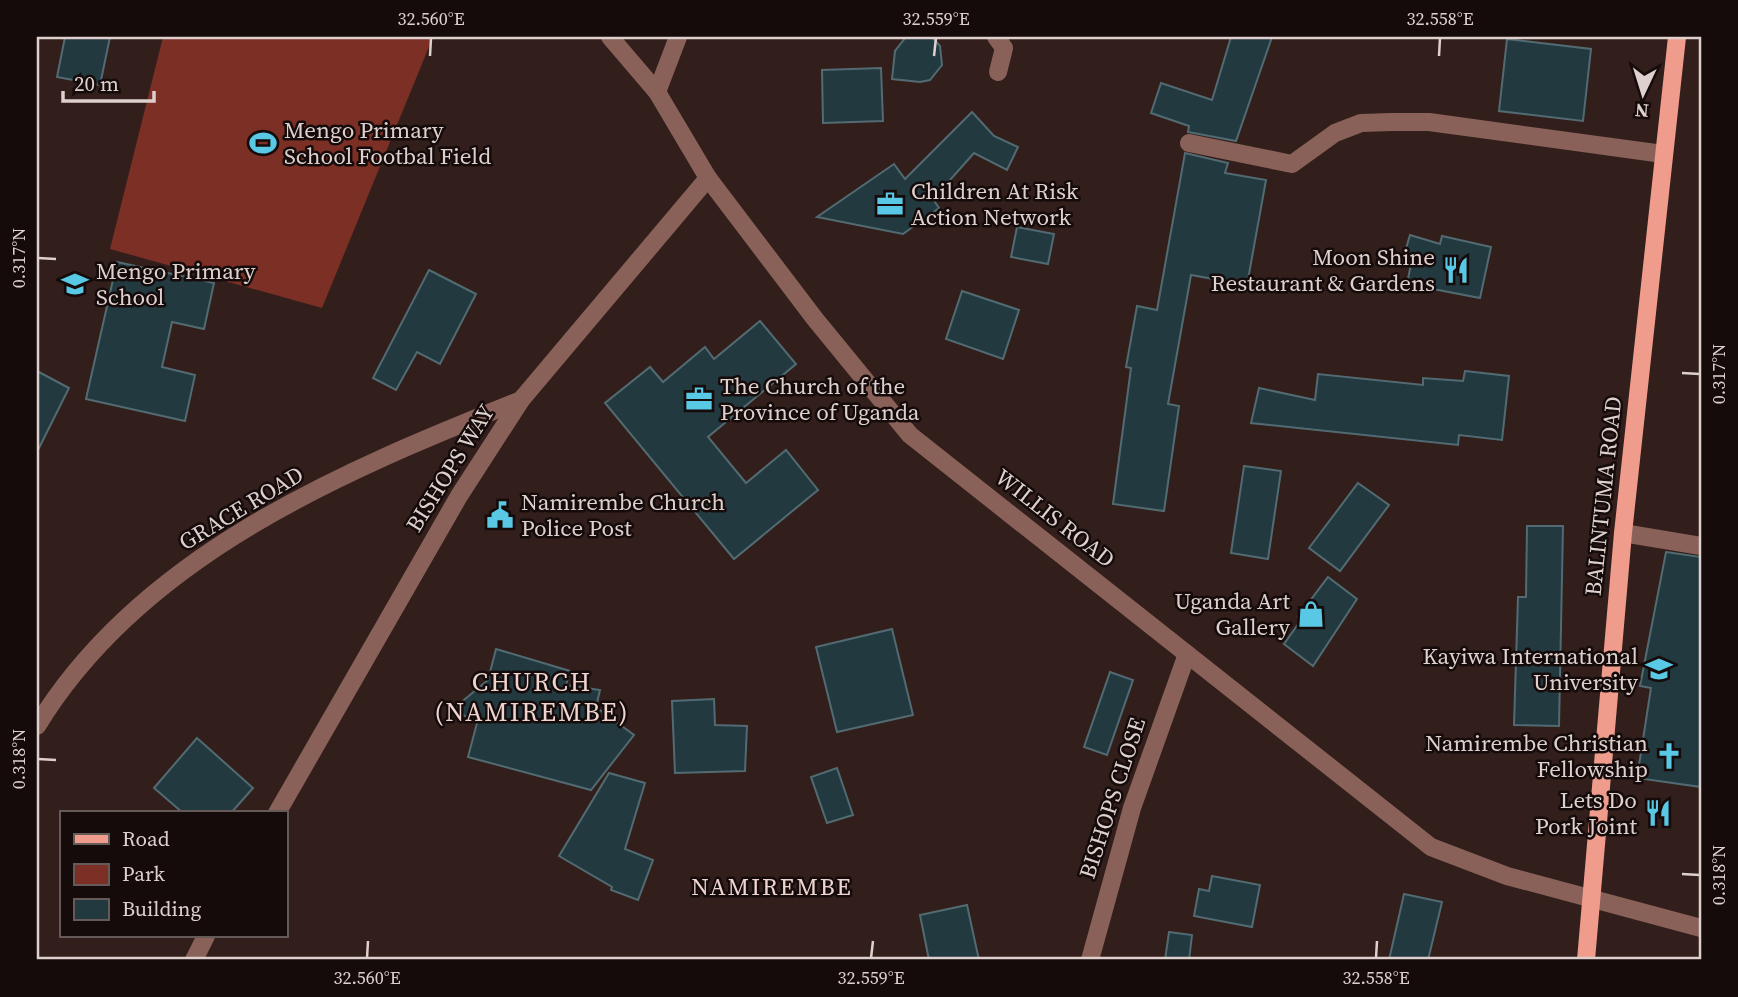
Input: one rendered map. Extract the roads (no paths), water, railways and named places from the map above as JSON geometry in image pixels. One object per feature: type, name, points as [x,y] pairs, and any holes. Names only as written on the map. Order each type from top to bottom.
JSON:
[{"type":"main road","name":"BALINTUMA ROAD","points":[[1587,957],[1589,897],[1623,533],[1677,37]]},
{"type":"street","name":"WILLIS ROAD","points":[[610,37],[657,92],[708,178],[815,320],[911,435],[1431,847],[1507,876],[1701,928]]},
{"type":"street","points":[[657,92],[678,37]]},
{"type":"street","points":[[996,37],[1004,48],[998,72]]},
{"type":"street","points":[[1189,143],[1293,164],[1335,133],[1361,123],[1429,122],[1663,154]]},
{"type":"street","name":"BISHOPS WAY","points":[[278,811],[459,496],[521,400],[708,178]]},
{"type":"street","name":"GRACE ROAD","points":[[37,726],[53,699],[100,639],[160,587],[244,532],[344,475],[521,400]]},
{"type":"street","points":[[1623,533],[1701,546]]},
{"type":"street","name":"BISHOPS CLOSE","points":[[1090,960],[1132,808],[1187,653]]},
{"type":"street","points":[[194,960],[206,937]]},
{"type":"place","name":"Mengo Primary School Footbal Field","points":[[263,143]]},
{"type":"place","name":"Children At Risk Action Network","points":[[890,204]]},
{"type":"place","name":"Moon Shine Restaurant & Gardens","points":[[1456,270]]},
{"type":"place","name":"Mengo Primary School","points":[[75,284]]},
{"type":"place","name":"The Church of the Province of Uganda","points":[[699,399]]},
{"type":"place","name":"Namirembe Church Police Post","points":[[500,515]]},
{"type":"place","name":"Uganda Art Gallery","points":[[1311,614]]},
{"type":"place","name":"Kayiwa International University","points":[[1659,669]]},
{"type":"place","name":"Namirembe Christian Fellowship","points":[[1669,756]]},
{"type":"place","name":"Lets Do Pork Joint","points":[[1658,813]]},
{"type":"district","name":"CHURCH (NAMIREMBE)","points":[[532,697]]},
{"type":"district","name":"NAMIREMBE","points":[[772,886]]}]
